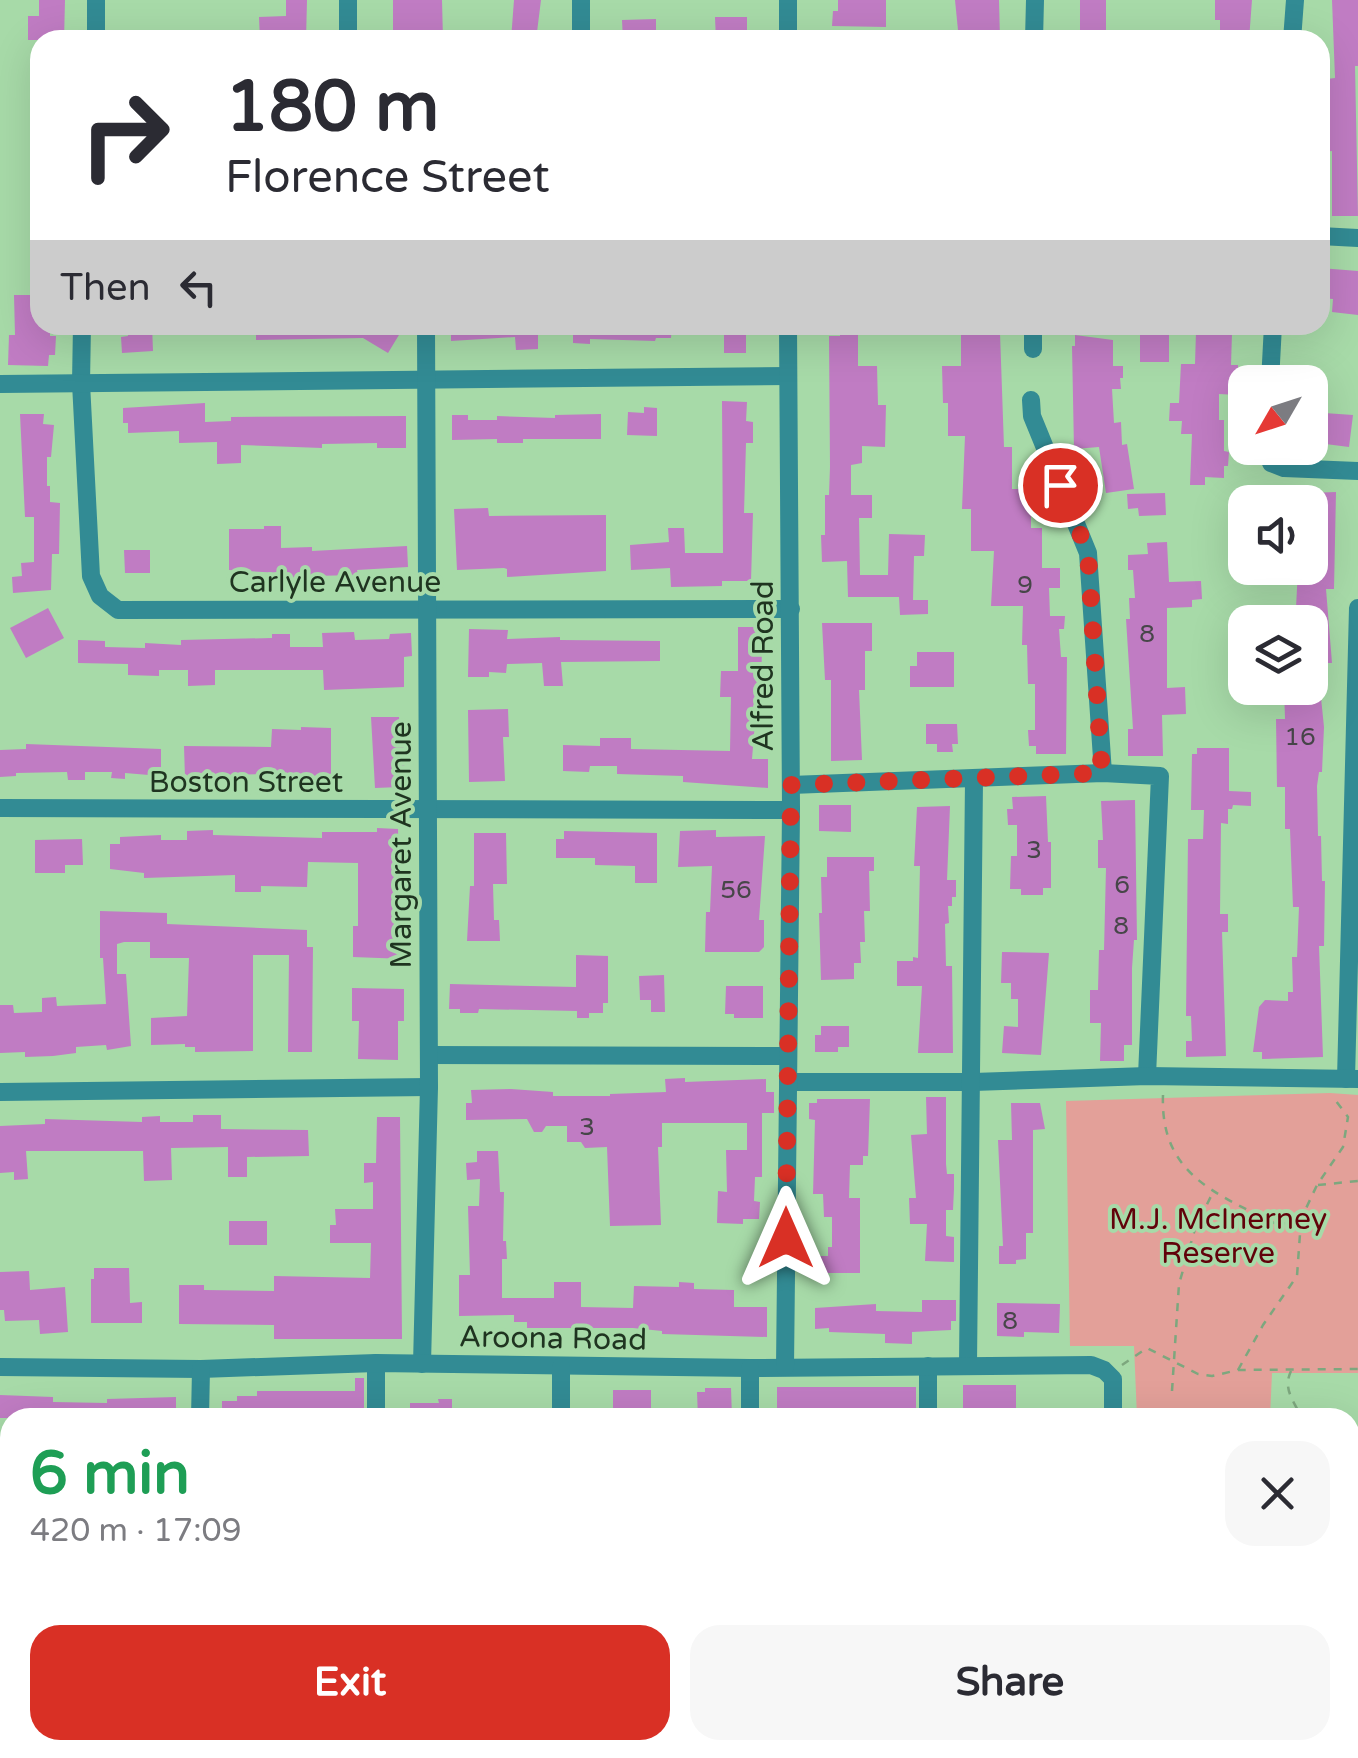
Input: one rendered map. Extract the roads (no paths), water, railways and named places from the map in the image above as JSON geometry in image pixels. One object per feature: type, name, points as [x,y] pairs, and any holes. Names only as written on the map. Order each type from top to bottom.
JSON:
[{"type":"street","points":[[96,0],[96,30]]},
{"type":"street","points":[[348,0],[348,30]]},
{"type":"street","points":[[580,30],[581,0]]},
{"type":"street","points":[[788,0],[788,30]]},
{"type":"street","points":[[1034,0],[1034,30]]},
{"type":"street","points":[[1293,30],[1295,0]]},
{"type":"street","points":[[1330,237],[1358,238]]},
{"type":"street","points":[[81,383],[82,335]]},
{"type":"street","name":"Margaret Avenue","points":[[422,1364],[429,1055],[426,335]]},
{"type":"street","name":"Alfred Road","points":[[785,1367],[791,810],[788,335]]},
{"type":"street","points":[[1033,335],[1033,349]]},
{"type":"street","points":[[1271,365],[1272,335]]},
{"type":"street","points":[[0,384],[788,376]]},
{"type":"street","name":"Carlyle Avenue","points":[[81,383],[91,576],[100,596],[118,610],[791,609]]},
{"type":"street","points":[[1031,400],[1032,416],[1088,553],[1102,773]]},
{"type":"street","points":[[1277,465],[1358,470]]},
{"type":"street","points":[[788,1082],[1156,1077],[1344,1079],[1358,608]]},
{"type":"street","points":[[791,785],[1102,773],[1160,776],[1156,1077]]},
{"type":"street","points":[[968,1365],[974,780]]},
{"type":"street","name":"Boston Street","points":[[0,808],[791,810]]},
{"type":"street","points":[[429,1055],[788,1056]]},
{"type":"street","points":[[0,1092],[428,1088]]},
{"type":"street","points":[[376,1363],[376,1408]]},
{"type":"street","name":"Aroona Road","points":[[0,1367],[201,1369],[376,1363],[750,1368],[1091,1365],[1112,1379],[1113,1408]]},
{"type":"street","points":[[561,1366],[561,1408]]},
{"type":"street","points":[[928,1366],[928,1408]]},
{"type":"street","points":[[750,1368],[750,1408]]},
{"type":"street","points":[[200,1408],[201,1369]]},
{"type":"park label","name":"M.J. McInerney Reserve","points":[[1218,1236]]}]
